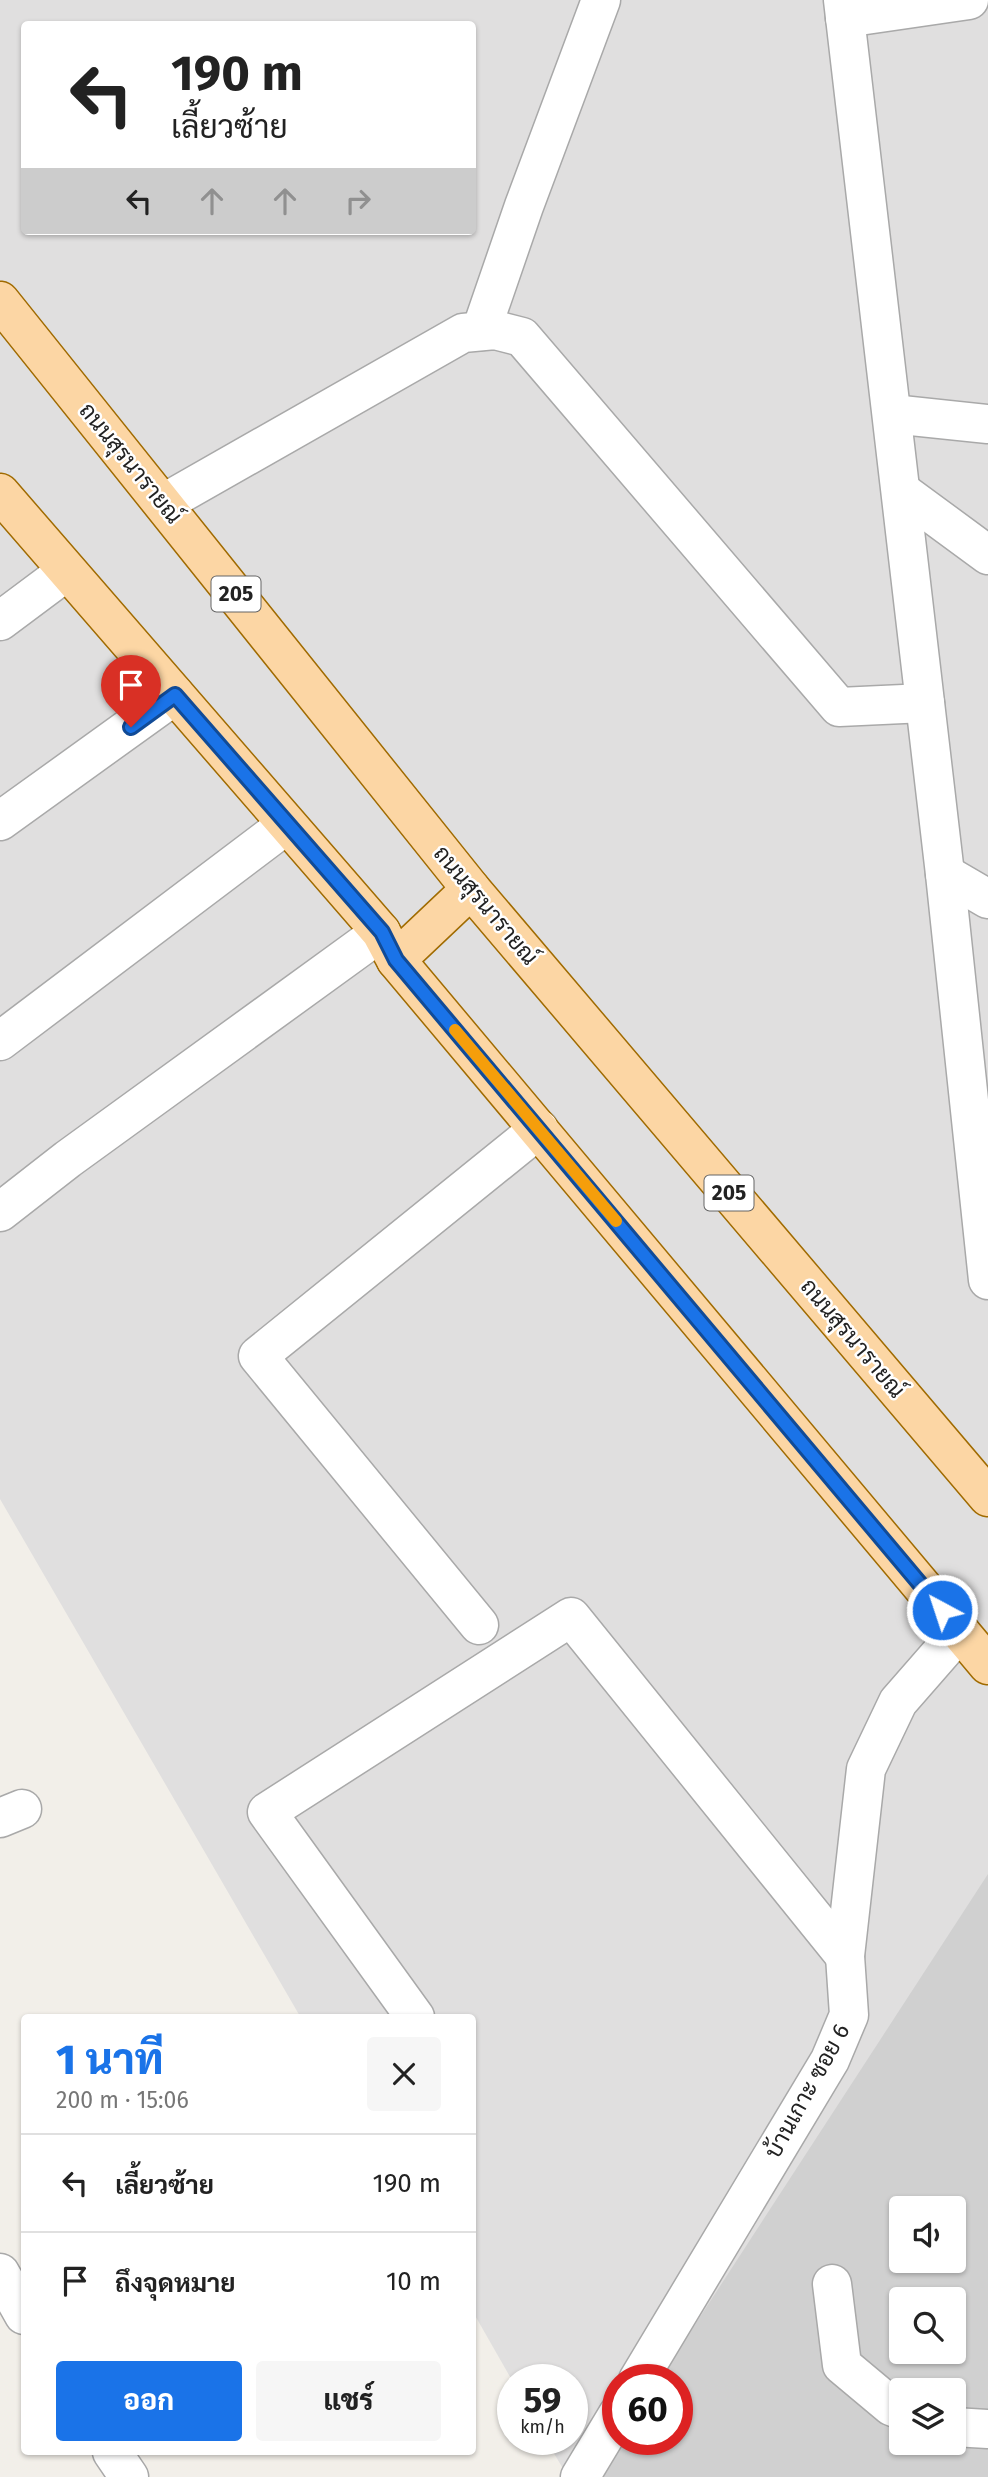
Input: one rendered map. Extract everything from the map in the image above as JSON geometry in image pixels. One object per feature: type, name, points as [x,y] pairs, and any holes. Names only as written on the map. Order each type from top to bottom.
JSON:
[{"type":"main road","name":"ถนนสุรนารายณ์","points":[[0,301],[471,889],[988,1497]]},
{"type":"main road","points":[[0,493],[389,946],[988,1665]]},
{"type":"main road","points":[[389,946],[471,889]]},
{"type":"street","points":[[481,331],[601,0]]},
{"type":"street","points":[[969,0],[844,9],[945,874],[988,1280]]},
{"type":"street","points":[[164,503],[463,332],[495,330],[522,337],[839,707],[925,703]]},
{"type":"street","points":[[892,414],[988,424]]},
{"type":"street","points":[[901,491],[988,555]]},
{"type":"street","points":[[0,621],[67,571]]},
{"type":"street","points":[[0,821],[175,695]]},
{"type":"street","points":[[0,1041],[286,825]]},
{"type":"street","points":[[945,874],[988,899]]},
{"type":"street","points":[[0,1212],[68,1159],[389,946]]},
{"type":"street","points":[[479,1625],[258,1356],[539,1129]]},
{"type":"street","points":[[413,2014],[267,1812],[571,1617],[845,1956]]},
{"type":"street","name":"บ้านเกาะ ซอย 6","points":[[648,2364],[830,2060],[849,2015],[845,1956],[866,1769],[898,1702],[960,1631]]},
{"type":"street","points":[[0,2273],[21,2310]]},
{"type":"street","points":[[832,2284],[842,2365],[889,2404]]},
{"type":"street","points":[[966,2428],[988,2429]]},
{"type":"street","points":[[580,2477],[602,2441]]},
{"type":"street","points":[[114,2455],[129,2477]]},
{"type":"shaded area","points":[[0,0],[988,0],[988,2477],[568,2477],[555,2455],[588,2455],[588,2364],[503,2364],[476,2317],[476,2014],[299,2014],[0,1499]]},
{"type":"shaded area","points":[[988,1874],[988,2477],[596,2477],[610,2455],[693,2455],[693,2364],[669,2364]]},
{"type":"slow traffic","points":[[455,1030],[616,1221]]},
{"type":"route","points":[[131,727],[175,695],[382,932],[396,960],[942,1610]]}]
